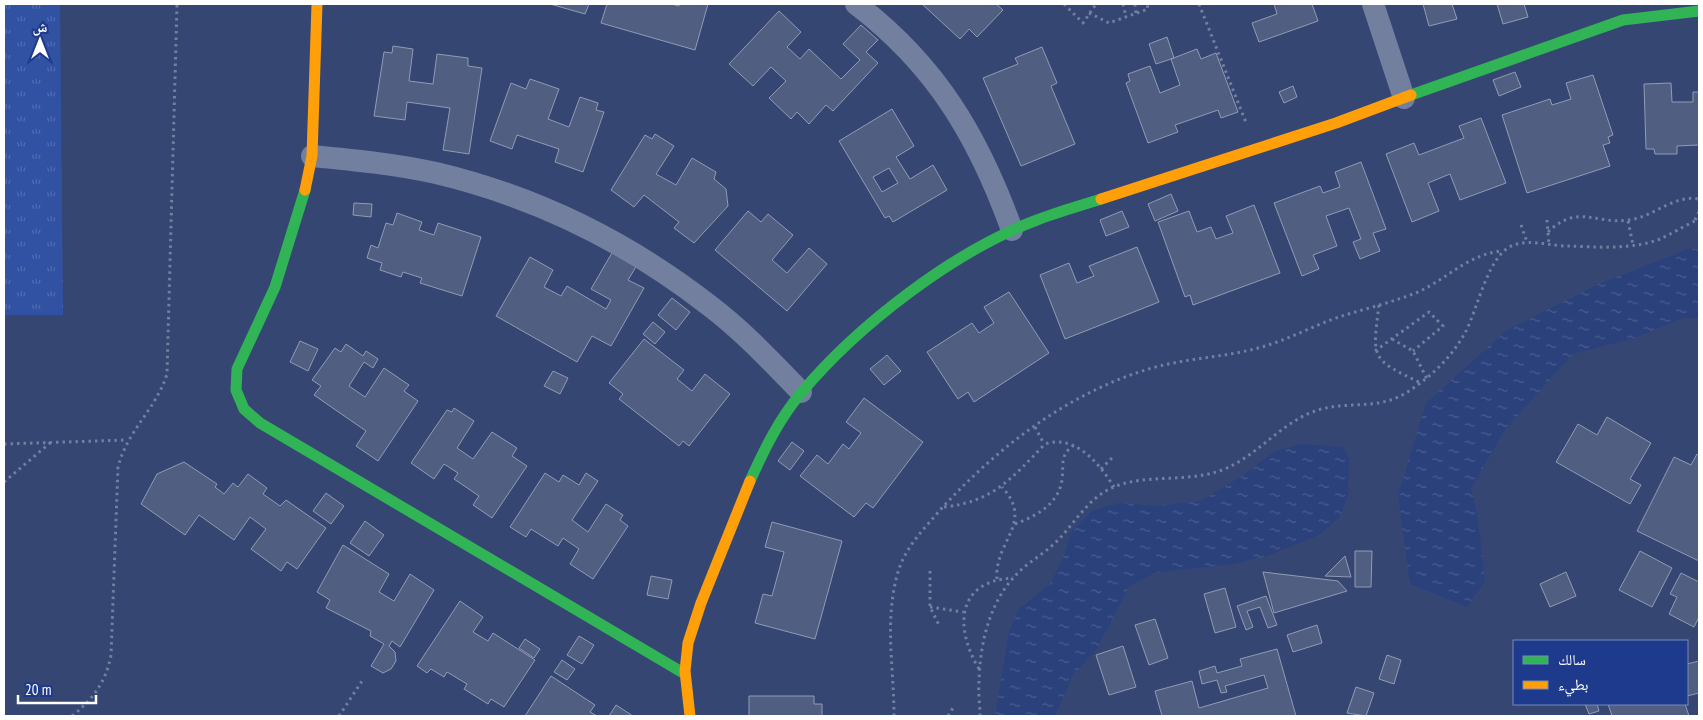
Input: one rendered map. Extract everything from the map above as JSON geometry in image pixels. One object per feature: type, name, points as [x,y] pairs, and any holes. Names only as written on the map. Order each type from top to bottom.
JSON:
[{"type":"street","points":[[317,4],[312,156],[303,200],[278,278],[237,369],[236,390],[244,409],[260,423],[685,674]]},
{"type":"street","points":[[856,4],[910,50],[960,116],[988,168],[1012,230]]},
{"type":"street","points":[[1373,4],[1404,98]]},
{"type":"street","points":[[690,716],[685,674],[690,638],[695,621],[760,457],[779,423],[801,392],[834,357],[905,298],[945,270],[1012,230],[1404,98],[1549,44],[1623,20],[1652,15],[1699,11]]},
{"type":"street","points":[[312,156],[375,162],[436,173],[496,190],[561,216],[609,239],[662,271],[712,307],[758,348],[801,392]]},
{"type":"path","points":[[72,716],[94,697],[108,670],[111,654],[118,468],[127,440],[156,400],[166,374],[168,360],[177,4]]},
{"type":"path","points":[[1064,4],[1083,22],[1096,4]]},
{"type":"path","points":[[1123,4],[1126,16]]},
{"type":"path","points":[[1135,4],[1136,14]]},
{"type":"path","points":[[1089,13],[1109,22],[1148,9],[1147,4]]},
{"type":"path","points":[[1199,4],[1256,149]]},
{"type":"path","points":[[1548,232],[1565,218],[1581,216],[1628,221],[1688,198],[1699,199]]},
{"type":"path","points":[[1695,221],[1699,212]]},
{"type":"path","points":[[894,716],[889,644],[891,608],[896,581],[904,557],[912,543],[981,468],[1035,426],[1070,404],[1124,377],[1180,362],[1232,356],[1256,350],[1335,318],[1420,291],[1477,256],[1501,251],[1513,245],[1527,242],[1549,245],[1633,245],[1660,239],[1699,219]]},
{"type":"path","points":[[1547,220],[1549,245]]},
{"type":"path","points":[[1628,221],[1633,245]]},
{"type":"path","points":[[1521,225],[1527,242]]},
{"type":"path","points":[[980,716],[979,669],[992,613],[999,597],[1013,578],[1057,541],[1092,501],[1114,487],[1134,481],[1155,478],[1177,480],[1211,474],[1242,460],[1304,415],[1333,406],[1364,406],[1389,402],[1427,379],[1454,350],[1465,333],[1494,261],[1501,251]]},
{"type":"path","points":[[1378,305],[1375,351],[1386,366],[1420,383]]},
{"type":"path","points":[[1375,351],[1429,312],[1443,326],[1413,351]]},
{"type":"path","points":[[1392,339],[1413,351],[1427,379]]},
{"type":"path","points":[[1035,426],[1044,444]]},
{"type":"path","points":[[4,444],[127,440]]},
{"type":"path","points":[[944,507],[980,499],[1002,487],[1044,444],[1059,441],[1074,445],[1101,469],[1114,487]]},
{"type":"path","points":[[4,482],[51,443]]},
{"type":"path","points":[[1015,524],[1041,512],[1055,499],[1062,480],[1063,458],[1074,445]]},
{"type":"path","points":[[1101,469],[1113,457]]},
{"type":"path","points":[[997,578],[998,559],[1015,524],[1013,503],[1002,487]]},
{"type":"path","points":[[930,571],[930,607],[939,625]]},
{"type":"path","points":[[979,669],[966,642],[963,612],[977,590],[986,583],[997,578],[1013,578]]},
{"type":"path","points":[[930,607],[963,612]]},
{"type":"path","points":[[339,716],[364,678]]},
{"type":"path","points":[[948,716],[953,708]]},
{"type":"green space","points":[[4,4],[60,4],[63,315],[4,315]]},
{"type":"water","points":[[1688,249],[1699,249],[1699,318],[1683,318],[1635,338],[1573,354],[1506,428],[1471,488],[1478,518],[1485,581],[1467,607],[1410,584],[1398,495],[1426,403],[1507,330],[1601,283]]},
{"type":"water","points":[[1302,444],[1343,447],[1349,459],[1348,495],[1340,517],[1319,535],[1267,556],[1233,564],[1154,573],[1129,587],[1096,650],[1073,675],[1055,716],[995,716],[1009,631],[1019,609],[1051,583],[1064,555],[1071,532],[1092,511],[1118,503],[1157,506],[1200,501],[1242,476],[1275,451]]},
{"type":"building","points":[[550,4],[589,4],[585,14]]},
{"type":"building","points":[[607,4],[671,4],[679,6],[679,4],[708,4],[695,50],[601,23]]},
{"type":"building","points":[[922,4],[996,4],[1003,10],[977,37],[969,29],[960,39]]},
{"type":"building","points":[[1274,4],[1312,4],[1318,21],[1259,42],[1252,23],[1277,14]]},
{"type":"building","points":[[1423,4],[1452,4],[1457,19],[1429,26]]},
{"type":"building","points":[[1497,4],[1524,4],[1528,17],[1503,24]]},
{"type":"building","points":[[779,11],[801,32],[787,47],[800,59],[809,49],[841,79],[860,60],[843,44],[861,25],[878,40],[866,52],[878,63],[833,111],[826,105],[809,124],[797,112],[791,119],[769,98],[786,81],[771,67],[753,86],[729,64]]},
{"type":"building","points":[[1167,37],[1174,58],[1156,64],[1149,44]]},
{"type":"building","points":[[393,46],[413,49],[409,81],[433,84],[437,54],[468,58],[468,66],[482,68],[469,154],[443,150],[450,108],[407,102],[405,120],[374,116],[384,52],[392,53]]},
{"type":"building","points":[[1042,47],[1057,83],[1051,86],[1075,144],[1021,166],[983,78],[1018,64],[1015,58]]},
{"type":"building","points":[[1197,49],[1201,59],[1216,53],[1238,112],[1221,118],[1218,110],[1175,125],[1178,132],[1148,143],[1126,83],[1130,81],[1128,74],[1150,66],[1160,93],[1180,85],[1171,59]]},
{"type":"building","points":[[1515,72],[1521,87],[1499,96],[1493,80]]},
{"type":"building","points":[[1593,75],[1613,135],[1608,137],[1610,143],[1603,145],[1610,166],[1527,193],[1502,115],[1550,99],[1552,105],[1571,99],[1566,83]]},
{"type":"building","points":[[530,79],[559,89],[548,119],[569,127],[580,97],[598,103],[596,110],[604,112],[583,172],[555,162],[559,149],[517,135],[512,149],[490,141],[511,83],[526,89]]},
{"type":"building","points":[[1671,83],[1672,102],[1693,102],[1693,92],[1699,92],[1699,145],[1677,146],[1677,154],[1655,154],[1654,149],[1646,149],[1644,84]]},
{"type":"building","points":[[1293,86],[1297,97],[1284,103],[1279,92]]},
{"type":"building","points":[[892,109],[914,146],[896,157],[910,179],[933,165],[947,190],[893,222],[889,216],[885,218],[839,141]],"holes":[[[889,168],[898,183],[882,192],[873,177]]]},
{"type":"building","points":[[1481,118],[1506,183],[1460,200],[1450,174],[1428,183],[1439,211],[1412,222],[1386,154],[1414,143],[1419,155],[1464,138],[1459,126]]},
{"type":"building","points":[[655,134],[674,146],[656,174],[676,185],[692,158],[716,172],[714,179],[726,189],[728,206],[694,243],[674,228],[679,222],[644,195],[634,207],[611,190],[645,135],[652,139]]},
{"type":"building","points":[[1361,162],[1386,229],[1373,233],[1380,251],[1360,259],[1353,242],[1361,239],[1349,208],[1326,216],[1337,246],[1313,255],[1319,269],[1302,276],[1274,203],[1320,186],[1323,193],[1340,187],[1335,172]]},
{"type":"building","points":[[1171,194],[1178,211],[1155,221],[1148,204]]},
{"type":"building","points":[[354,203],[372,204],[371,217],[353,215]]},
{"type":"building","points":[[1254,205],[1280,273],[1193,305],[1190,295],[1185,297],[1158,222],[1189,211],[1197,232],[1211,227],[1216,239],[1233,233],[1226,216]]},
{"type":"building","points":[[748,211],[761,222],[768,214],[793,235],[772,260],[787,273],[809,248],[827,264],[787,311],[715,250]]},
{"type":"building","points":[[1122,211],[1129,227],[1106,236],[1100,220]]},
{"type":"building","points":[[397,213],[422,222],[419,230],[434,235],[438,223],[481,237],[462,296],[420,283],[422,278],[403,272],[401,277],[380,270],[382,263],[367,258],[371,245],[378,248],[386,223],[393,225]]},
{"type":"building","points":[[1137,247],[1159,302],[1065,339],[1040,275],[1069,263],[1077,283],[1094,276],[1089,266]]},
{"type":"building","points":[[613,251],[637,265],[628,280],[644,288],[611,346],[592,336],[577,362],[496,316],[530,257],[553,270],[544,287],[561,296],[567,286],[606,309],[611,300],[591,289]]},
{"type":"building","points":[[1009,292],[1049,353],[974,402],[968,392],[958,399],[927,352],[972,323],[979,333],[994,323],[984,307]]},
{"type":"building","points":[[672,298],[690,312],[676,330],[658,315]]},
{"type":"building","points":[[653,322],[665,332],[655,344],[643,334]]},
{"type":"building","points":[[644,339],[684,370],[677,379],[692,391],[705,374],[730,394],[689,446],[683,441],[679,446],[619,399],[623,394],[609,383]]},
{"type":"building","points":[[300,341],[318,349],[308,371],[290,362]]},
{"type":"building","points":[[346,344],[363,356],[366,351],[378,359],[373,368],[364,362],[349,386],[365,397],[384,368],[409,385],[404,391],[418,401],[378,461],[356,446],[366,431],[314,395],[321,386],[312,380],[335,348],[341,352]]},
{"type":"building","points":[[887,355],[901,371],[884,385],[870,369]]},
{"type":"building","points":[[553,371],[568,378],[560,394],[544,386]]},
{"type":"building","points":[[864,398],[923,442],[873,508],[866,503],[854,517],[800,476],[817,455],[828,464],[843,444],[849,449],[861,433],[846,422]]},
{"type":"building","points":[[454,408],[474,421],[457,448],[473,459],[492,432],[517,448],[512,456],[527,466],[492,518],[473,505],[479,496],[454,479],[458,473],[444,464],[434,479],[411,463],[447,410],[452,412]]},
{"type":"building","points":[[1607,417],[1651,443],[1630,479],[1641,485],[1630,504],[1556,462],[1578,424],[1597,435]]},
{"type":"building","points":[[792,442],[804,451],[790,470],[778,461]]},
{"type":"building","points":[[1697,454],[1699,456],[1699,561],[1637,531],[1674,457],[1691,465]]},
{"type":"building","points":[[184,462],[217,484],[215,487],[224,494],[233,483],[238,487],[248,474],[267,488],[263,494],[280,506],[286,500],[326,528],[297,569],[287,562],[281,571],[251,549],[266,529],[250,517],[234,540],[199,515],[185,535],[141,504],[157,474]]},
{"type":"building","points":[[545,473],[559,482],[563,475],[579,485],[586,473],[598,481],[572,520],[588,532],[606,504],[623,515],[620,520],[628,526],[593,579],[570,564],[579,549],[563,538],[558,546],[531,529],[526,537],[510,527]]},
{"type":"building","points":[[326,493],[344,506],[331,524],[313,511]]},
{"type":"building","points":[[365,521],[384,535],[369,556],[350,543]]},
{"type":"building","points":[[772,522],[842,541],[815,639],[755,623],[763,594],[772,596],[784,552],[765,547]]},
{"type":"building","points":[[343,545],[389,574],[379,592],[394,601],[410,574],[434,590],[400,647],[392,641],[389,646],[395,652],[396,661],[391,669],[383,673],[371,666],[384,644],[370,636],[371,631],[326,608],[330,600],[317,592]]},
{"type":"building","points":[[1355,551],[1372,551],[1371,587],[1355,587]]},
{"type":"building","points":[[1640,551],[1672,568],[1652,607],[1619,590]]},
{"type":"building","points":[[1345,556],[1351,577],[1325,576]]},
{"type":"building","points":[[1263,572],[1338,581],[1347,591],[1274,613]]},
{"type":"building","points":[[1566,572],[1576,596],[1550,607],[1540,584]]},
{"type":"building","points":[[1681,573],[1699,582],[1699,617],[1694,627],[1669,614],[1677,597],[1670,594]]},
{"type":"building","points":[[651,576],[672,580],[668,599],[647,595]]},
{"type":"building","points":[[1225,588],[1236,627],[1215,633],[1204,594]]},
{"type":"building","points":[[1266,596],[1277,625],[1268,628],[1260,607],[1247,611],[1253,627],[1246,630],[1237,606]]},
{"type":"building","points":[[460,601],[483,617],[473,632],[488,641],[493,633],[535,660],[504,707],[491,699],[488,704],[464,689],[467,684],[447,672],[444,677],[431,669],[427,673],[417,666]]},
{"type":"building","points":[[1155,619],[1168,658],[1149,665],[1135,625]]},
{"type":"building","points":[[1317,625],[1322,643],[1293,652],[1287,635]]},
{"type":"building","points":[[579,636],[594,645],[582,664],[567,655]]},
{"type":"building","points":[[525,639],[540,649],[534,658],[519,648]]},
{"type":"building","points":[[1123,646],[1136,687],[1109,695],[1096,655]]},
{"type":"building","points":[[1277,649],[1296,716],[1162,716],[1155,691],[1192,681],[1199,708],[1268,688],[1264,675],[1225,686],[1227,692],[1221,693],[1217,680],[1202,684],[1199,671],[1215,666],[1217,673],[1242,666],[1240,659]]},
{"type":"building","points":[[1387,655],[1401,660],[1394,684],[1379,679]]},
{"type":"building","points":[[562,660],[575,669],[567,680],[554,672]]},
{"type":"building","points":[[1699,661],[1699,693],[1688,696],[1688,664]]},
{"type":"building","points":[[551,676],[595,705],[590,712],[597,716],[525,716]]},
{"type":"building","points":[[1356,687],[1374,693],[1366,716],[1347,713]]},
{"type":"building","points":[[749,696],[814,696],[814,704],[822,704],[822,716],[749,716]]},
{"type":"building","points":[[616,705],[633,716],[609,716]]},
{"type":"building","points":[[1585,705],[1597,705],[1599,711],[1589,714]]},
{"type":"building","points":[[1608,705],[1685,705],[1689,716],[1612,716]]},
{"type":"traffic: fast","points":[[1411,95],[1623,20],[1699,11]]},
{"type":"traffic: fast","points":[[305,190],[275,287],[237,369],[236,390],[244,409],[260,423],[685,674]]},
{"type":"traffic: fast","points":[[750,481],[773,435],[793,403],[824,367],[879,317],[941,270],[973,251],[1037,220],[1101,199]]},
{"type":"traffic: slow","points":[[305,190],[312,156],[317,4]]},
{"type":"traffic: slow","points":[[1101,199],[1336,123],[1411,95]]},
{"type":"traffic: slow","points":[[690,716],[685,671],[688,643],[701,603],[750,481]]}]
